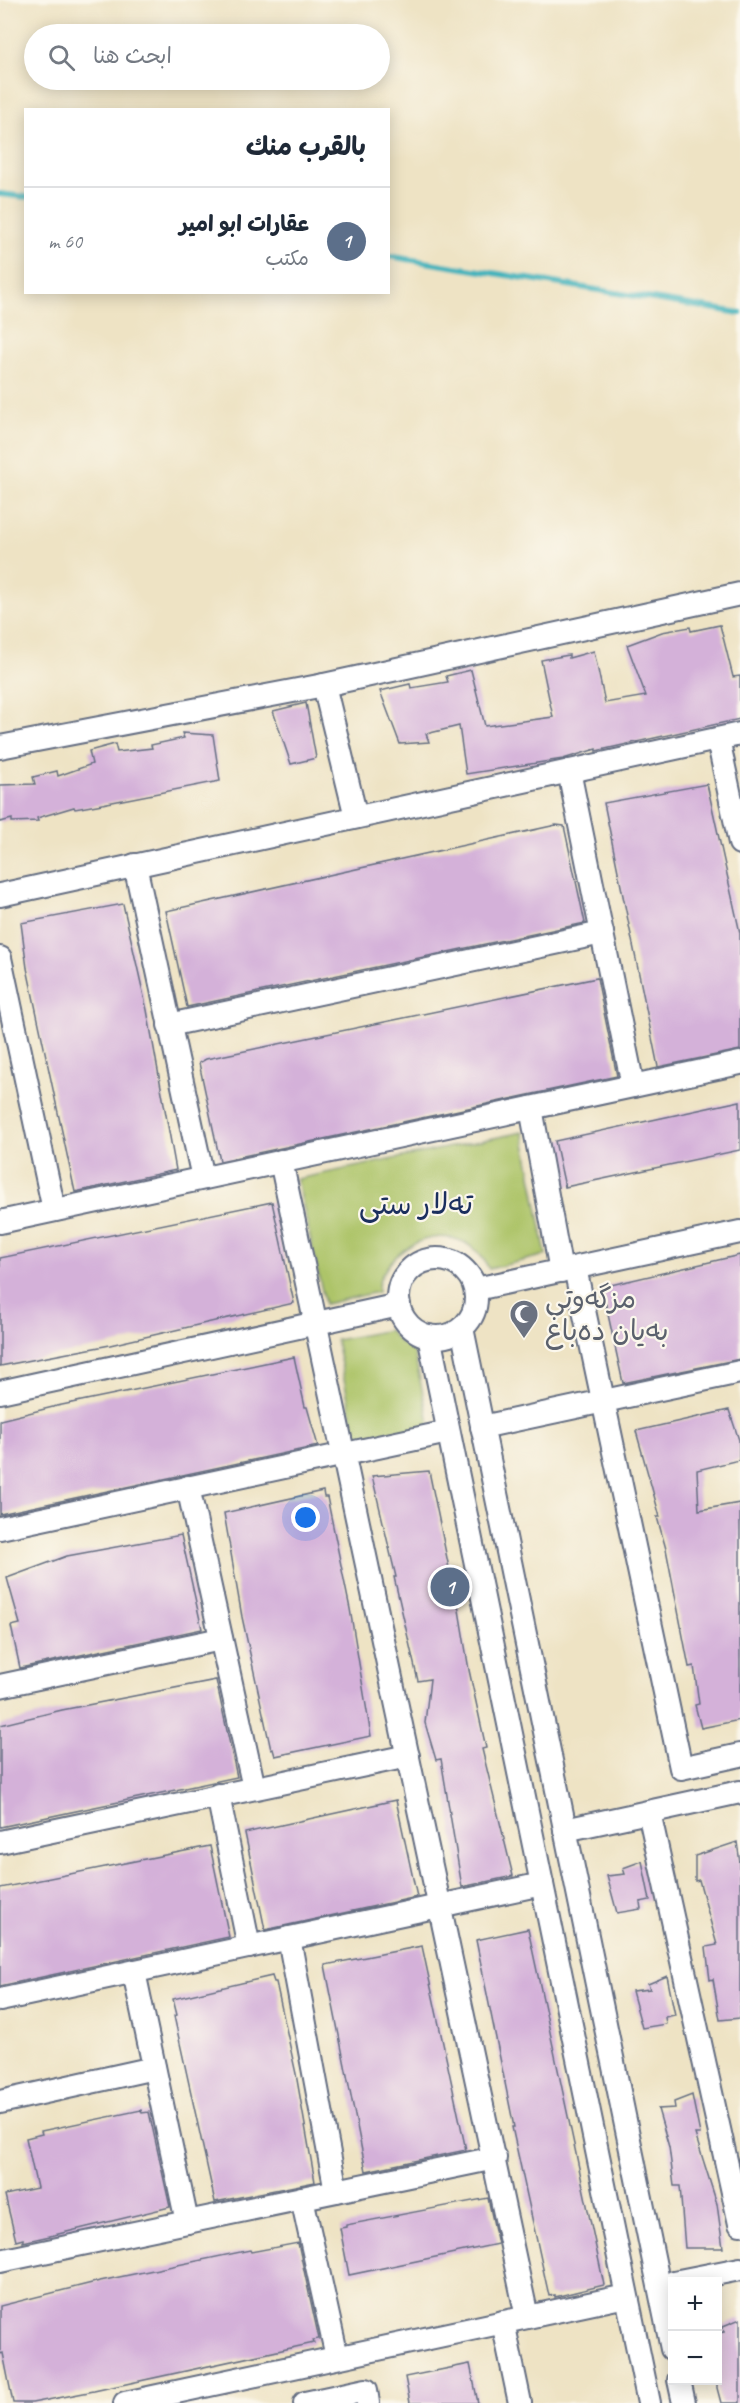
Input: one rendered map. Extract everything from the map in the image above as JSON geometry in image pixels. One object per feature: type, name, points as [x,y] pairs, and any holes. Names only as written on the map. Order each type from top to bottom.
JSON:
[{"type":"street","points":[[0,747],[324,685],[740,594]]},
{"type":"street","points":[[324,685],[356,818]]},
{"type":"street","points":[[0,895],[729,736],[740,843]]},
{"type":"street","points":[[568,771],[633,1086]]},
{"type":"street","points":[[135,865],[203,1178]]},
{"type":"street","points":[[169,1025],[602,933]]},
{"type":"street","points":[[0,958],[10,1056],[54,1210]]},
{"type":"street","points":[[0,1221],[740,1063]]},
{"type":"street","points":[[531,1108],[568,1270],[603,1401],[681,1768],[740,1755]]},
{"type":"street","points":[[281,1161],[527,2317]]},
{"type":"street","points":[[476,1289],[740,1232]]},
{"type":"street","points":[[425,1260],[451,1261],[463,1267],[471,1277],[476,1289],[477,1303],[473,1315],[462,1328],[441,1337],[429,1336],[407,1323],[399,1305],[399,1287],[405,1275],[425,1260]]},
{"type":"street","points":[[0,1392],[399,1305]]},
{"type":"street","points":[[462,1328],[618,2084],[668,2282]]},
{"type":"street","points":[[429,1336],[648,2403]]},
{"type":"street","points":[[482,1426],[740,1372]]},
{"type":"street","points":[[0,1528],[448,1432]]},
{"type":"street","points":[[188,1487],[254,1788]]},
{"type":"street","points":[[0,1686],[221,1639]]},
{"type":"street","points":[[0,1842],[408,1756]]},
{"type":"street","points":[[566,1830],[740,1792]]},
{"type":"street","points":[[218,1795],[249,1947]]},
{"type":"street","points":[[649,1812],[740,2224]]},
{"type":"street","points":[[0,2000],[542,1884]]},
{"type":"street","points":[[289,1938],[336,2191]]},
{"type":"street","points":[[134,1972],[187,2222]]},
{"type":"street","points":[[0,2102],[154,2068]]},
{"type":"street","points":[[585,2089],[618,2084]]},
{"type":"street","points":[[0,2261],[495,2158]]},
{"type":"street","points":[[302,2198],[337,2357]]},
{"type":"street","points":[[696,2277],[740,2269]]},
{"type":"street","points":[[124,2403],[626,2296]]},
{"type":"street","points":[[503,2322],[520,2403]]},
{"type":"street","points":[[680,2385],[684,2403]]},
{"type":"street","points":[[305,2403],[366,2390],[368,2403]]},
{"type":"green space","points":[[523,1132],[546,1255],[489,1269],[480,1254],[468,1244],[440,1237],[425,1240],[411,1245],[387,1267],[381,1276],[378,1292],[325,1304],[297,1179]]},
{"type":"green space","points":[[389,1330],[398,1341],[414,1352],[430,1427],[357,1442],[336,1340]]},
{"type":"building","points":[[720,625],[733,677],[740,676],[740,719],[596,751],[596,749],[563,759],[466,774],[459,726],[426,734],[429,742],[400,744],[380,691],[410,684],[411,688],[448,682],[446,676],[471,670],[485,726],[553,717],[541,660],[569,655],[569,658],[594,651],[605,703],[646,696],[627,645],[662,632],[690,627],[691,631]]},
{"type":"building","points":[[306,703],[316,758],[291,764],[273,711]]},
{"type":"building","points":[[182,733],[213,735],[220,781],[75,809],[74,807],[37,818],[38,821],[12,822],[12,819],[0,822],[0,785],[35,784],[33,777],[57,771],[58,776],[92,764],[89,751],[115,744],[117,752],[152,748],[151,745],[184,738]]},
{"type":"building","points":[[707,784],[740,933],[740,1050],[658,1067],[604,803]]},
{"type":"building","points":[[556,825],[564,826],[585,923],[187,1007],[166,911]]},
{"type":"building","points":[[123,904],[147,1010],[176,1170],[75,1192],[27,968],[21,923]]},
{"type":"building","points":[[597,978],[617,1076],[220,1161],[199,1063],[206,1059]]},
{"type":"building","points":[[740,1101],[740,1150],[565,1187],[555,1141]]},
{"type":"building","points":[[272,1202],[294,1303],[110,1345],[0,1366],[0,1258]]},
{"type":"building","points":[[740,1255],[740,1359],[623,1383],[602,1287]]},
{"type":"building","points":[[294,1357],[305,1407],[307,1407],[318,1446],[0,1514],[0,1420]]},
{"type":"building","points":[[729,1410],[739,1440],[739,1460],[697,1470],[699,1510],[740,1503],[740,1720],[701,1728],[695,1705],[699,1704],[694,1666],[689,1667],[666,1549],[657,1517],[660,1517],[636,1431]]},
{"type":"building","points":[[429,1471],[449,1568],[452,1568],[469,1670],[486,1748],[482,1749],[513,1876],[462,1887],[441,1759],[436,1760],[425,1723],[430,1679],[418,1681],[372,1476]]},
{"type":"building","points":[[323,1491],[324,1497],[327,1497],[350,1609],[371,1736],[275,1756],[273,1749],[271,1750],[242,1617],[224,1513]]},
{"type":"building","points":[[181,1535],[202,1629],[20,1668],[11,1626],[20,1624],[7,1578],[67,1556]]},
{"type":"building","points":[[216,1680],[237,1777],[0,1827],[0,1725],[62,1710]]},
{"type":"building","points":[[396,1800],[417,1897],[265,1930],[245,1833]]},
{"type":"building","points":[[737,1842],[740,1863],[740,2018],[720,2020],[713,1979],[710,1980],[706,1947],[717,1945],[699,1880],[695,1881],[695,1856]]},
{"type":"building","points":[[210,1846],[229,1937],[0,1986],[0,1888]]},
{"type":"building","points":[[642,1861],[650,1900],[640,1902],[641,1909],[617,1913],[607,1876],[625,1874],[623,1868]]},
{"type":"building","points":[[528,1929],[604,2285],[555,2297],[555,2295],[549,2296],[512,2127],[514,2127],[476,1940]]},
{"type":"building","points":[[422,1946],[466,2150],[366,2171],[325,1965]]},
{"type":"building","points":[[272,1976],[276,1982],[296,2074],[315,2182],[215,2202],[174,2016],[177,2015],[173,1999]]},
{"type":"building","points":[[667,1976],[675,2015],[665,2017],[666,2024],[642,2028],[632,1991],[650,1989],[648,1984]]},
{"type":"building","points":[[692,2095],[700,2134],[695,2134],[717,2204],[723,2248],[685,2248],[680,2186],[674,2186],[669,2147],[658,2109],[675,2108],[674,2102]]},
{"type":"building","points":[[141,2110],[142,2113],[149,2112],[170,2207],[23,2242],[23,2239],[16,2241],[5,2195],[37,2188],[26,2138],[42,2134],[41,2131]]},
{"type":"building","points":[[488,2198],[498,2244],[349,2275],[340,2228]]},
{"type":"building","points":[[298,2243],[319,2339],[313,2340],[314,2343],[94,2391],[32,2403],[13,2403],[3,2353],[0,2354],[0,2306],[100,2281],[250,2250],[251,2252]]},
{"type":"building","points":[[740,2319],[740,2403],[721,2403],[717,2388],[717,2385],[722,2385],[723,2326]]},
{"type":"building","points":[[470,2364],[478,2403],[410,2403],[405,2377]]},
{"type":"waterway","points":[[0,194],[24,197]]},
{"type":"waterway","points":[[390,256],[740,313]]},
{"type":"place","name":"مزگەوتی بەیان دەباغ","points":[[524,1340]]},
{"type":"place","name":"عقارات ابو امير","points":[[450,1587]]},
{"type":"district","name":"ته‌لار ستی","points":[[416,1204]]}]
